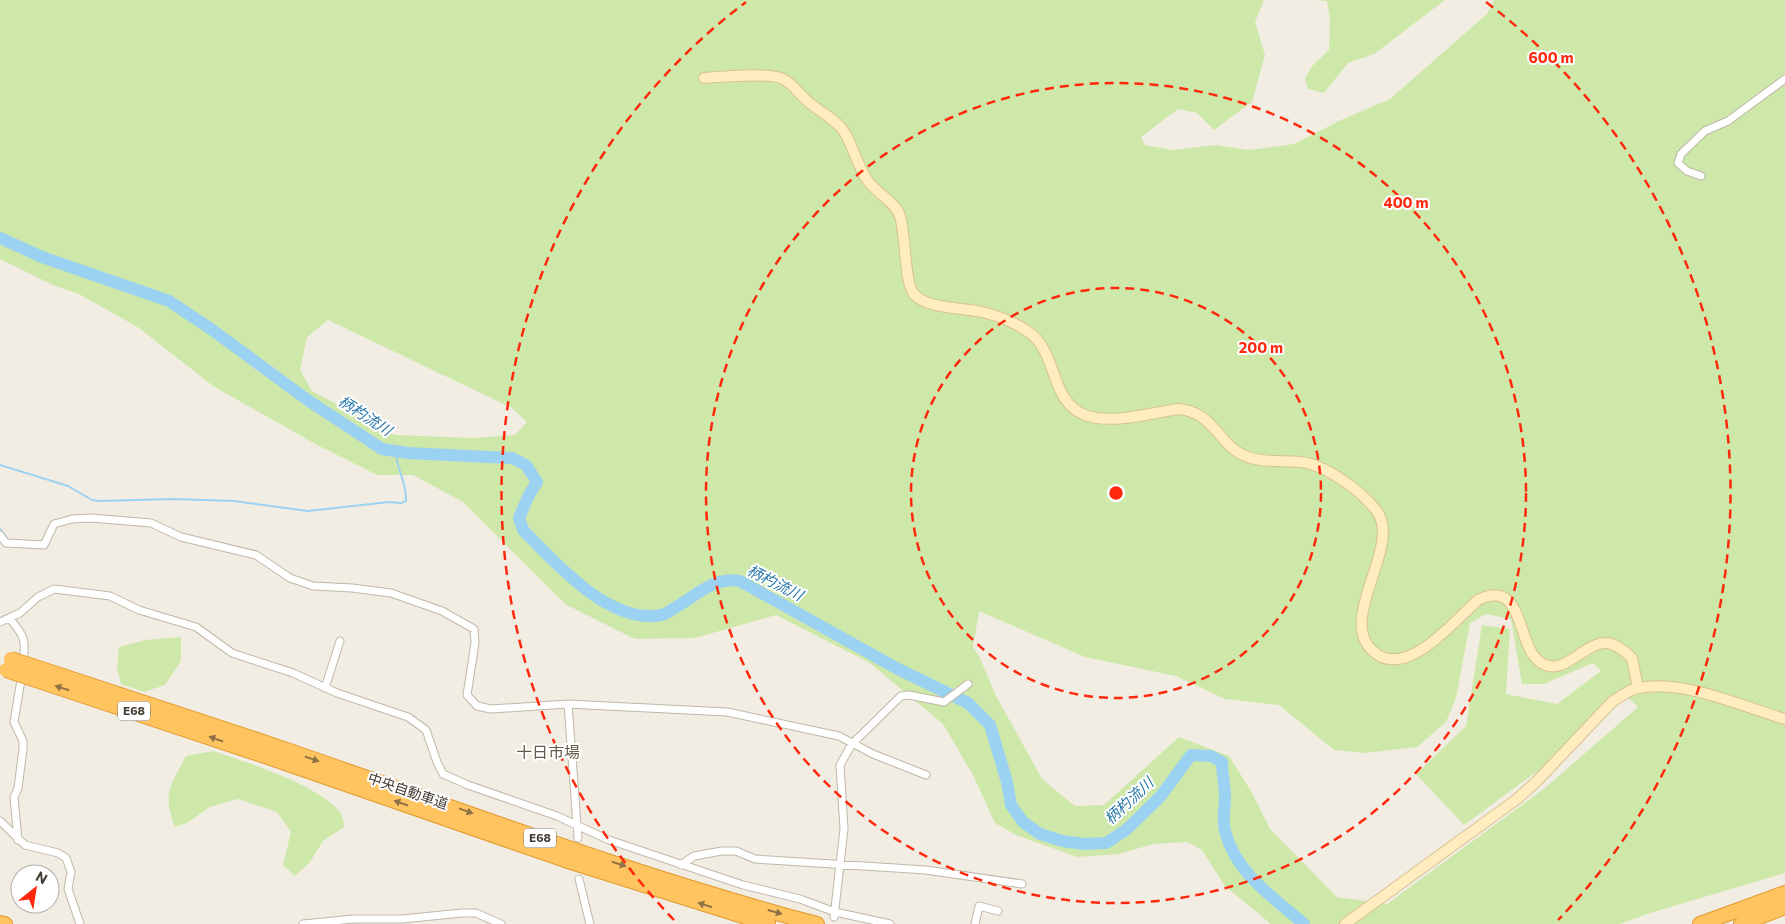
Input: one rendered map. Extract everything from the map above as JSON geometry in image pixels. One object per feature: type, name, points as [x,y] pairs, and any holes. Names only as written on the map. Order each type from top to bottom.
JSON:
[{"type":"highway","name":"中央自動車道","points":[[4,663],[568,848],[817,924]]},
{"type":"highway","name":"中央自動車道","points":[[264,749],[565,860],[768,924]]},
{"type":"highway","points":[[1740,917],[1785,888]]},
{"type":"highway","points":[[1740,917],[1785,893]]},
{"type":"highway","points":[[1700,924],[1785,907]]},
{"type":"highway","points":[[0,923],[5,924]]},
{"type":"street","points":[[704,78],[765,76],[783,79],[811,105],[832,119],[844,132],[871,186],[898,210],[905,240],[907,270],[915,295],[929,303],[985,312],[1012,323],[1031,334],[1045,349],[1059,389],[1066,400],[1083,414],[1105,418],[1178,409],[1189,410],[1208,420],[1236,451],[1247,457],[1314,465],[1352,487],[1367,500],[1382,518],[1383,529],[1380,555],[1372,575],[1362,624],[1364,639],[1375,653],[1391,660],[1402,660],[1429,644],[1478,600],[1484,597],[1497,596],[1506,599],[1514,607],[1527,646],[1534,658],[1543,665],[1563,664],[1596,645],[1605,642],[1614,644],[1632,658],[1638,688]]},
{"type":"street","points":[[1701,176],[1682,167],[1678,163],[1682,154],[1705,131],[1728,121],[1785,79]]},
{"type":"street","points":[[0,535],[6,543],[37,546],[44,545],[54,524],[72,519],[91,518],[151,523],[181,537],[256,555],[290,578],[313,586],[352,588],[390,593],[442,611],[474,629],[475,643],[467,695],[477,706],[490,709],[568,704],[727,712],[839,736],[852,744],[926,776]]},
{"type":"street","points":[[0,622],[10,618],[38,597],[54,589],[110,596],[139,610],[196,626],[232,653],[293,672],[325,688],[418,722],[426,730],[437,762],[444,774],[448,776],[576,825],[609,840],[680,864],[835,914],[890,924]]},
{"type":"street","points":[[10,618],[20,630],[25,643],[22,683],[14,722],[23,741],[18,788],[14,797],[18,840]]},
{"type":"street","points":[[325,688],[340,640]]},
{"type":"street","points":[[835,914],[842,863],[844,799],[840,765],[852,744],[901,696],[909,695],[944,702],[968,684]]},
{"type":"street","points":[[1345,924],[1517,799],[1538,782],[1612,702],[1638,688],[1676,688],[1785,719]]},
{"type":"street","points":[[568,704],[578,838]]},
{"type":"street","points":[[0,821],[25,845],[58,853],[66,858],[71,872],[68,889],[80,924]]},
{"type":"street","points":[[680,864],[694,856],[736,851],[755,859],[842,863],[926,870],[1022,884]]},
{"type":"street","points":[[579,878],[590,924]]},
{"type":"street","points":[[976,924],[979,906],[998,911]]},
{"type":"street","points":[[303,924],[352,919],[402,919],[476,913],[501,924]]},
{"type":"green space","points":[[0,0],[1264,0],[1255,22],[1265,55],[1252,102],[1214,130],[1197,113],[1178,109],[1141,137],[1145,145],[1172,150],[1215,145],[1249,150],[1294,144],[1341,120],[1390,99],[1487,14],[1494,0],[1785,0],[1785,873],[1650,913],[1620,924],[1271,924],[1225,886],[1202,850],[1187,842],[1153,844],[1119,854],[1077,857],[1016,835],[995,823],[973,775],[943,724],[870,663],[776,615],[695,638],[635,639],[565,604],[463,502],[413,475],[377,475],[319,446],[213,386],[139,328],[79,294],[53,285],[0,259]],"holes":[[[328,320],[512,408],[527,422],[515,435],[473,438],[395,435],[312,391],[300,370],[307,337]],[[979,611],[1085,657],[1176,676],[1225,699],[1279,705],[1334,750],[1365,753],[1417,747],[1446,722],[1456,698],[1470,623],[1486,614],[1511,619],[1522,684],[1544,684],[1593,663],[1601,671],[1557,704],[1506,694],[1510,629],[1482,625],[1466,726],[1416,774],[1464,825],[1550,762],[1619,689],[1638,707],[1545,788],[1387,904],[1337,897],[1270,829],[1251,791],[1229,756],[1179,737],[1104,805],[1075,806],[1042,779],[995,694],[980,658],[973,647]]]},
{"type":"green space","points":[[1314,0],[1445,0],[1374,54],[1348,63],[1324,93],[1308,89],[1305,79],[1312,66],[1329,50],[1330,20],[1327,1]]},
{"type":"green space","points":[[181,637],[181,661],[165,685],[144,692],[121,684],[117,668],[119,647],[145,640]]},
{"type":"green space","points":[[213,751],[284,777],[320,795],[334,806],[342,816],[344,827],[323,841],[310,862],[295,876],[283,865],[291,832],[277,812],[238,799],[210,807],[187,823],[175,827],[169,806],[169,797],[176,775],[186,756]]},
{"type":"waterway","name":"柄杓流川","points":[[0,238],[42,257],[169,301],[211,329],[309,401],[382,449],[408,453],[512,458],[526,465],[537,482],[519,518],[523,530],[551,559],[585,589],[622,611],[642,616],[661,615],[669,612],[709,586],[723,581],[740,581],[898,669],[968,703],[990,725],[1007,782],[1011,805],[1023,822],[1040,834],[1062,841],[1084,844],[1106,843],[1126,830],[1160,797],[1191,755],[1211,756],[1222,762],[1225,793],[1224,827],[1230,846],[1238,860],[1257,884],[1304,924]]},
{"type":"waterway","points":[[0,465],[68,486],[92,500],[173,499],[234,501],[308,511],[406,501],[405,488],[396,452]]},
{"type":"waterway","points":[[0,529],[7,538]]},
{"type":"district","name":"十日市場","points":[[548,752]]}]
